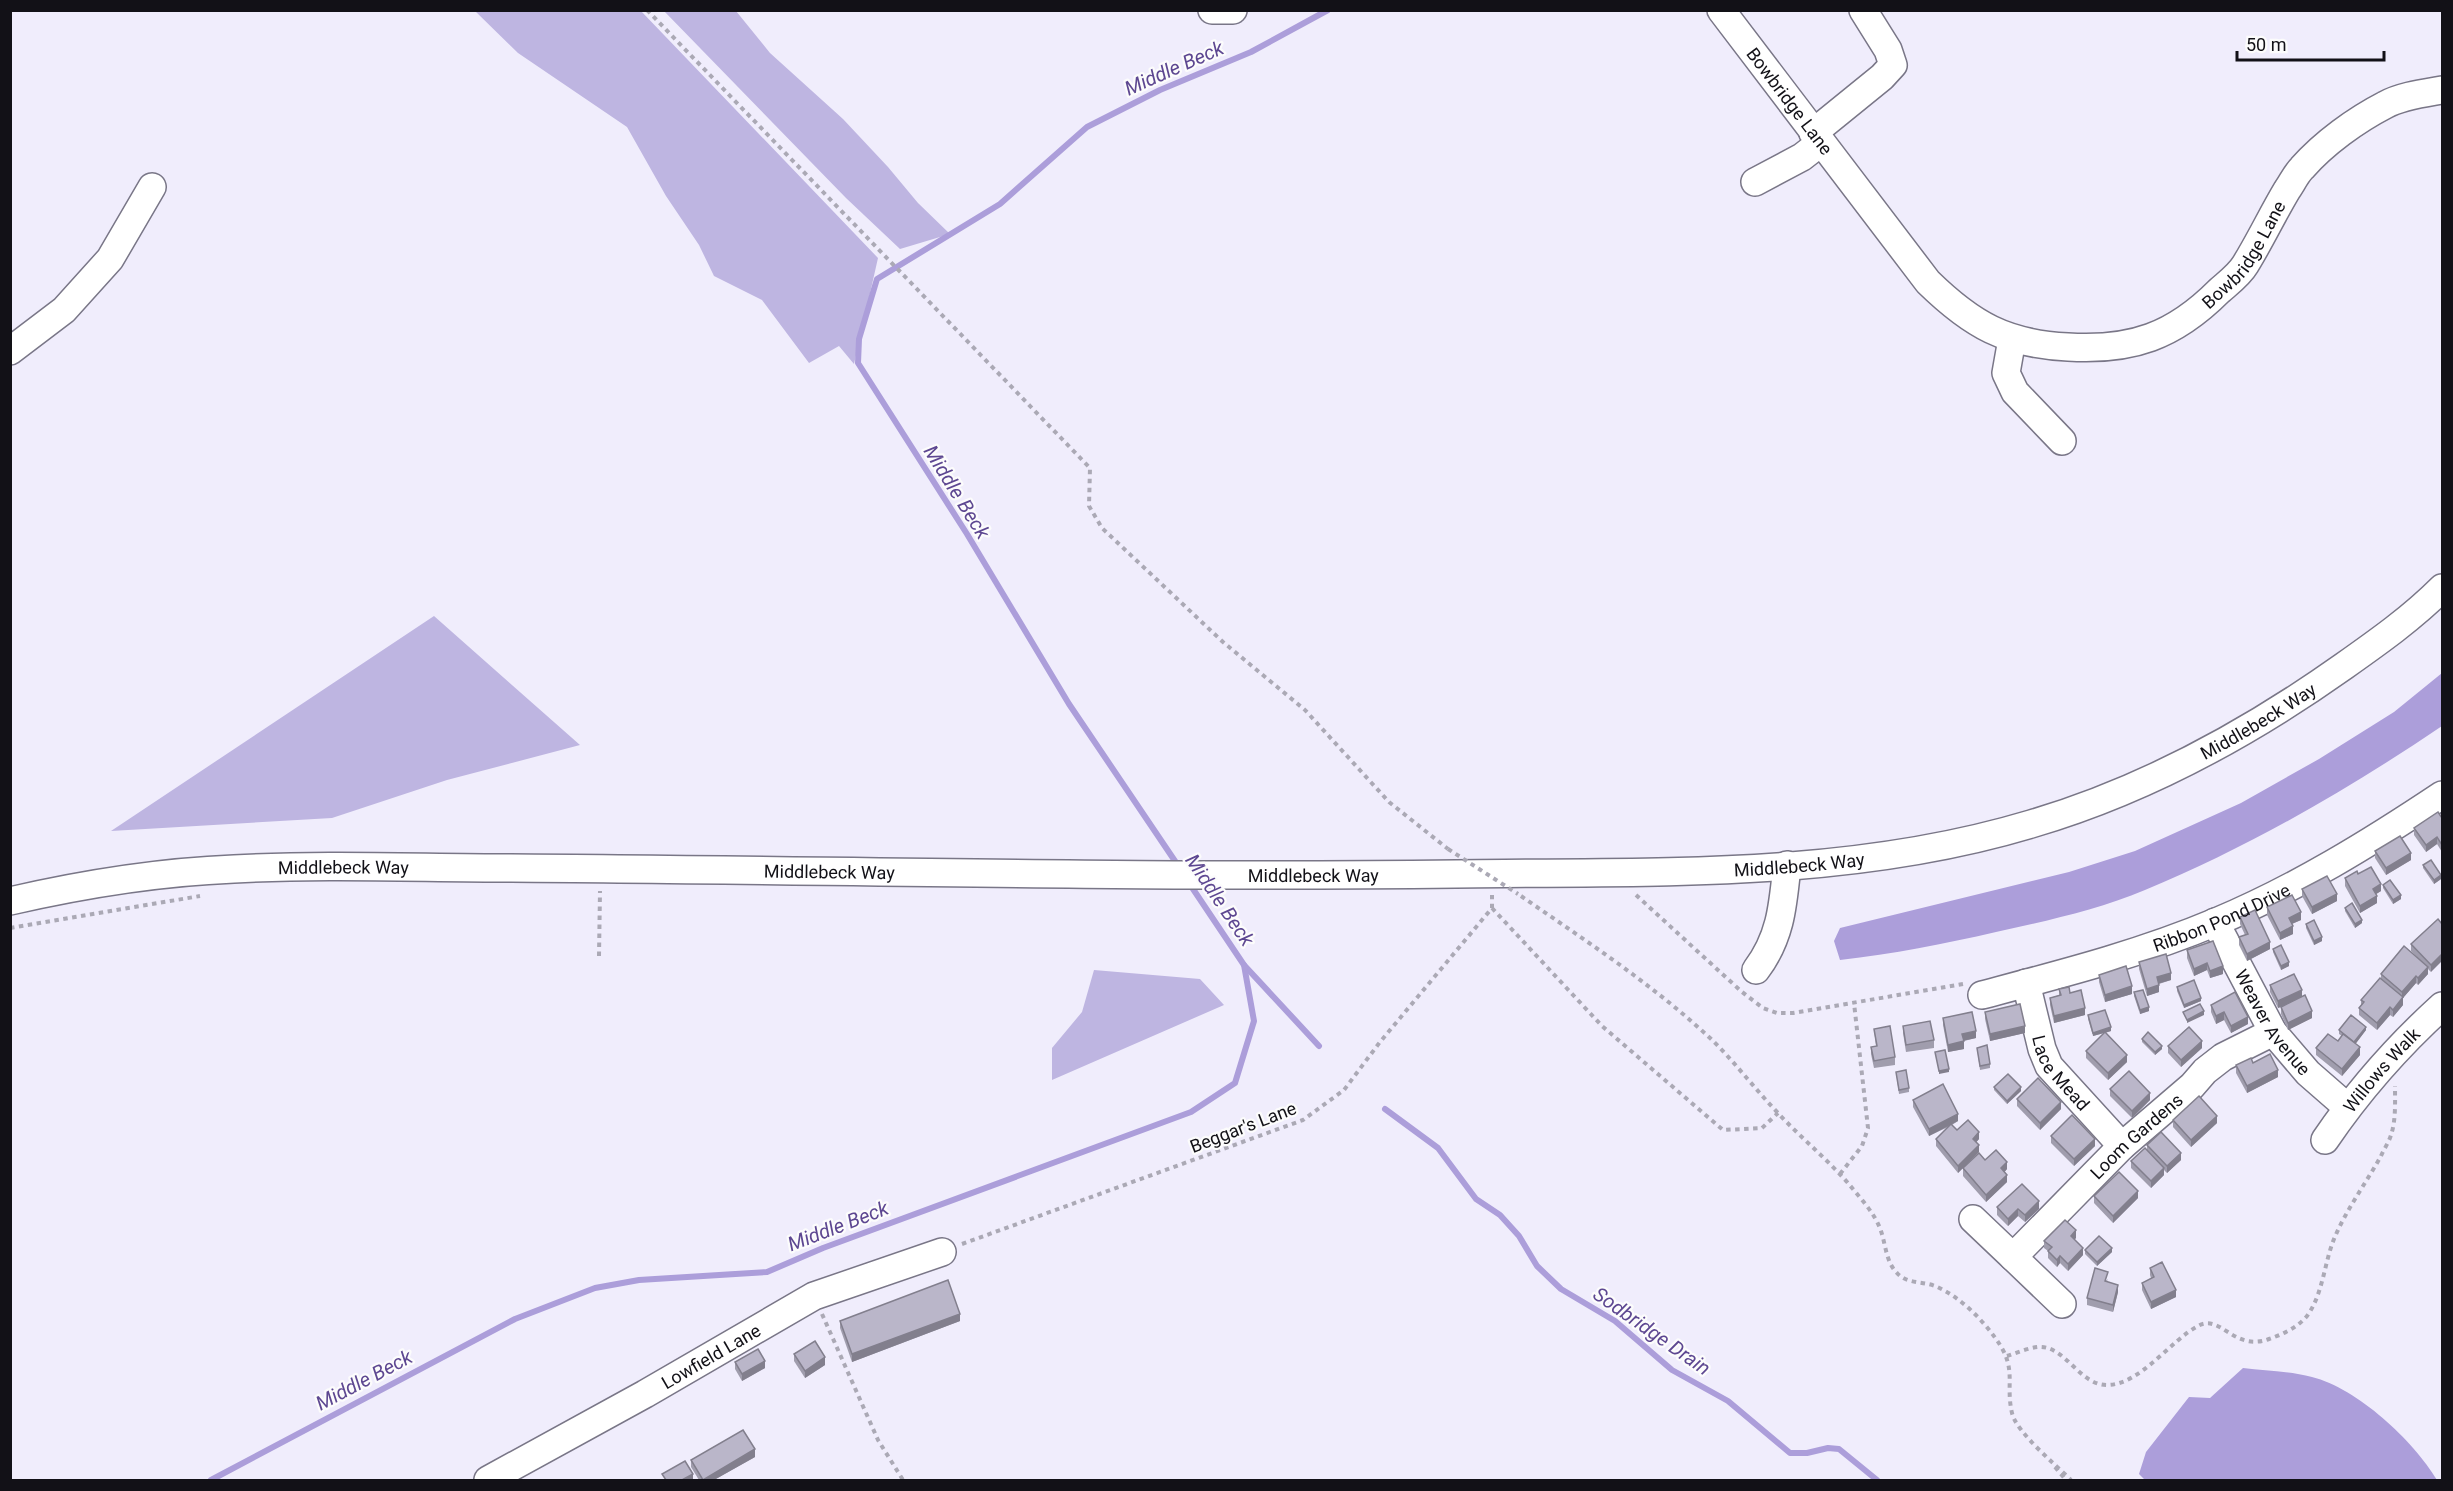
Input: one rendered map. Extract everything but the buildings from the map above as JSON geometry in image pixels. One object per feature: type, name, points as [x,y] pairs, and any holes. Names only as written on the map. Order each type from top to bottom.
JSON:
[{"type":"street","points":[[1212,10],[1233,10]]},
{"type":"street","name":"Bowbridge Lane","points":[[1721,10],[1816,138],[1928,282],[1955,309],[1984,326],[2012,339],[2040,346],[2085,348],[2120,346],[2161,335],[2198,313],[2243,268],[2269,219],[2301,168],[2344,132],[2387,104],[2442,90]]},
{"type":"street","points":[[1755,182],[1802,158],[1816,138],[1893,65],[1888,50],[1863,10]]},
{"type":"street","points":[[10,351],[64,310],[110,259],[152,187]]},
{"type":"street","points":[[2012,339],[2006,373],[2014,392],[2062,441]]},
{"type":"street","name":"Middlebeck Way","points":[[10,902],[64,889],[128,879],[234,868],[664,869],[1207,876],[1722,870],[1888,857],[2031,825],[2120,794],[2227,740],[2297,699],[2388,634],[2442,588]]},
{"type":"street","name":"Ribbon Pond Drive","points":[[1977,988],[2026,983],[2118,958],[2216,922],[2286,890],[2342,860],[2442,795]]},
{"type":"street","points":[[1756,970],[1765,959],[1782,919],[1787,865]]},
{"type":"street","name":"Weaver Avenue","points":[[2216,922],[2273,1032],[2308,1073],[2347,1107]]},
{"type":"street","name":"Lace Mead","points":[[2026,983],[2042,1049],[2049,1066],[2122,1146]]},
{"type":"street","name":"Willows Walk","points":[[2325,1140],[2347,1107],[2385,1062],[2442,1005]]},
{"type":"street","name":"Loom Gardens","points":[[2013,1257],[2122,1146],[2223,1057],[2273,1032]]},
{"type":"street","points":[[1973,1219],[2062,1304]]},
{"type":"street","name":"Lowfield Lane","points":[[488,1480],[645,1394],[814,1296],[942,1252]]},
{"type":"path","points":[[647,10],[1090,468],[1089,506],[1102,528],[1223,642],[1305,710],[1389,802],[1448,849],[1597,947],[1710,1039],[1778,1113],[1840,1174],[1873,1214],[1892,1268],[1900,1276],[1914,1282],[1933,1285],[1954,1296],[1982,1323],[2007,1356],[2012,1382],[2012,1414],[2019,1428],[2071,1480]]},
{"type":"path","points":[[1628,888],[1742,993],[1763,1008],[1777,1014],[1793,1014],[1854,1003],[1977,988]]},
{"type":"path","points":[[1493,889],[1492,908],[1602,1026],[1723,1130],[1762,1128],[1778,1113]]},
{"type":"path","points":[[599,956],[600,891],[611,891]]},
{"type":"path","points":[[10,928],[211,894]]},
{"type":"path","name":"Beggar's Lane","points":[[942,1252],[1304,1120],[1344,1090],[1380,1042],[1492,908]]},
{"type":"path","points":[[1840,1174],[1862,1146],[1868,1128],[1854,1003]]},
{"type":"path","points":[[2007,1356],[2038,1347],[2048,1349],[2059,1354],[2085,1377],[2100,1384],[2110,1385],[2144,1370],[2196,1327],[2207,1322],[2216,1324],[2237,1339],[2251,1342],[2266,1340],[2299,1326],[2316,1300],[2335,1236],[2391,1135],[2396,1106],[2395,1086],[2400,1078]]},
{"type":"path","points":[[814,1296],[878,1440],[903,1480]]},
{"type":"path","points":[[2037,1446],[2066,1480]]},
{"type":"shaded area","points":[[475,11],[641,11],[878,258],[854,364],[839,346],[809,363],[762,300],[714,276],[699,245],[666,196],[627,127],[518,53]]},
{"type":"shaded area","points":[[664,11],[736,11],[770,53],[843,119],[918,203],[950,234],[900,249],[846,198]]},
{"type":"shaded area","points":[[434,616],[580,745],[447,780],[332,818],[111,831]]},
{"type":"shaded area","points":[[2442,673],[2442,726],[2298,816],[2222,855],[2145,890],[2071,914],[1938,945],[1840,960],[1834,941],[1840,928],[2069,872],[2135,851],[2241,803],[2319,759],[2394,712]]},
{"type":"shaded area","points":[[1094,970],[1200,979],[1224,1005],[1052,1080],[1052,1048],[1082,1012]]},
{"type":"shaded area","points":[[2243,1368],[2304,1375],[2347,1392],[2383,1418],[2399,1433],[2437,1480],[2145,1480],[2139,1474],[2146,1452],[2189,1397],[2210,1398]]},
{"type":"waterway","name":"Middle Beck","points":[[1179,867],[1069,704],[967,534],[858,363],[859,339],[877,279],[1000,204],[1087,127],[1160,90],[1251,52],[1328,10]]},
{"type":"waterway","name":"Middle Beck","points":[[211,1480],[515,1319],[595,1288],[639,1280],[767,1272],[823,1248],[1191,1112],[1235,1083],[1254,1021],[1244,965],[1189,883]]},
{"type":"waterway","name":"Sodbridge Drain","points":[[1244,965],[1319,1046]]},
{"type":"waterway","name":"Sodbridge Drain","points":[[1385,1109],[1438,1148],[1476,1199],[1500,1215],[1519,1236],[1537,1266],[1561,1289],[1615,1321],[1672,1370],[1728,1401],[1790,1453],[1807,1453],[1828,1448],[1839,1449],[1877,1480]]}]
